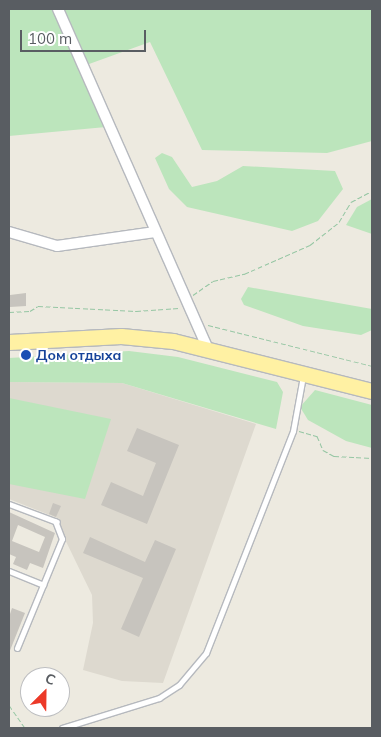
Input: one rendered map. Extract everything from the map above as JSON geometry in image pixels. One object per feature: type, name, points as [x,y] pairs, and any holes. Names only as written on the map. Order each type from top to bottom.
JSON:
[{"type":"main road","points":[[9,342],[121,336],[207,347],[372,391]]},
{"type":"street","points":[[58,9],[135,175],[155,232],[207,347]]},
{"type":"street","points":[[9,232],[57,246],[155,232]]},
{"type":"lane","points":[[62,728],[159,698],[193,671],[214,637],[293,431],[304,373]]},
{"type":"lane","points":[[9,504],[57,522],[62,539],[18,648]]},
{"type":"lane","points":[[9,571],[43,585]]},
{"type":"path","points":[[9,312],[30,311],[38,306],[136,311],[188,304],[213,281],[244,274],[310,244],[339,222],[351,202],[372,191]]},
{"type":"path","points":[[195,322],[372,366]]},
{"type":"path","points":[[293,431],[308,430],[323,450],[334,456],[372,458]]},
{"type":"path","points":[[9,705],[25,728]]},
{"type":"shaded area","points":[[9,382],[122,383],[256,424],[163,683],[122,681],[83,670],[93,623],[92,595],[58,525],[60,519],[9,499]]},
{"type":"green space","points":[[9,9],[372,9],[372,141],[327,153],[202,150],[150,42],[78,68],[106,127],[9,136]]},
{"type":"green space","points":[[162,153],[172,157],[192,187],[217,181],[243,166],[335,171],[343,189],[318,221],[292,231],[187,207],[169,189],[155,158]]},
{"type":"green space","points":[[372,199],[372,234],[346,225],[357,207]]},
{"type":"green space","points":[[248,287],[372,309],[372,330],[361,335],[303,326],[244,305],[241,299]]},
{"type":"green space","points":[[129,351],[178,357],[277,382],[283,392],[276,429],[122,383],[9,382],[9,358]]},
{"type":"green space","points":[[315,390],[372,405],[372,448],[346,441],[308,420],[300,407]]},
{"type":"green space","points":[[9,398],[111,419],[85,499],[9,484]]},
{"type":"building","points":[[26,293],[26,306],[10,307],[10,295]]},
{"type":"building","points":[[137,428],[179,445],[147,524],[101,505],[111,482],[143,496],[156,463],[127,451]]},
{"type":"building","points":[[53,503],[61,506],[56,517],[49,514]]},
{"type":"building","points":[[9,512],[55,533],[43,568],[30,563],[27,570],[13,564],[16,557],[9,554]],"holes":[[[18,525],[45,537],[39,552],[12,541]]]},
{"type":"building","points":[[90,537],[145,562],[155,540],[176,549],[139,637],[121,629],[143,578],[83,553]]},
{"type":"building","points":[[12,608],[25,613],[9,653],[9,617]]},
{"type":"place","name":"Дом отдыха","points":[[26,355]]}]
